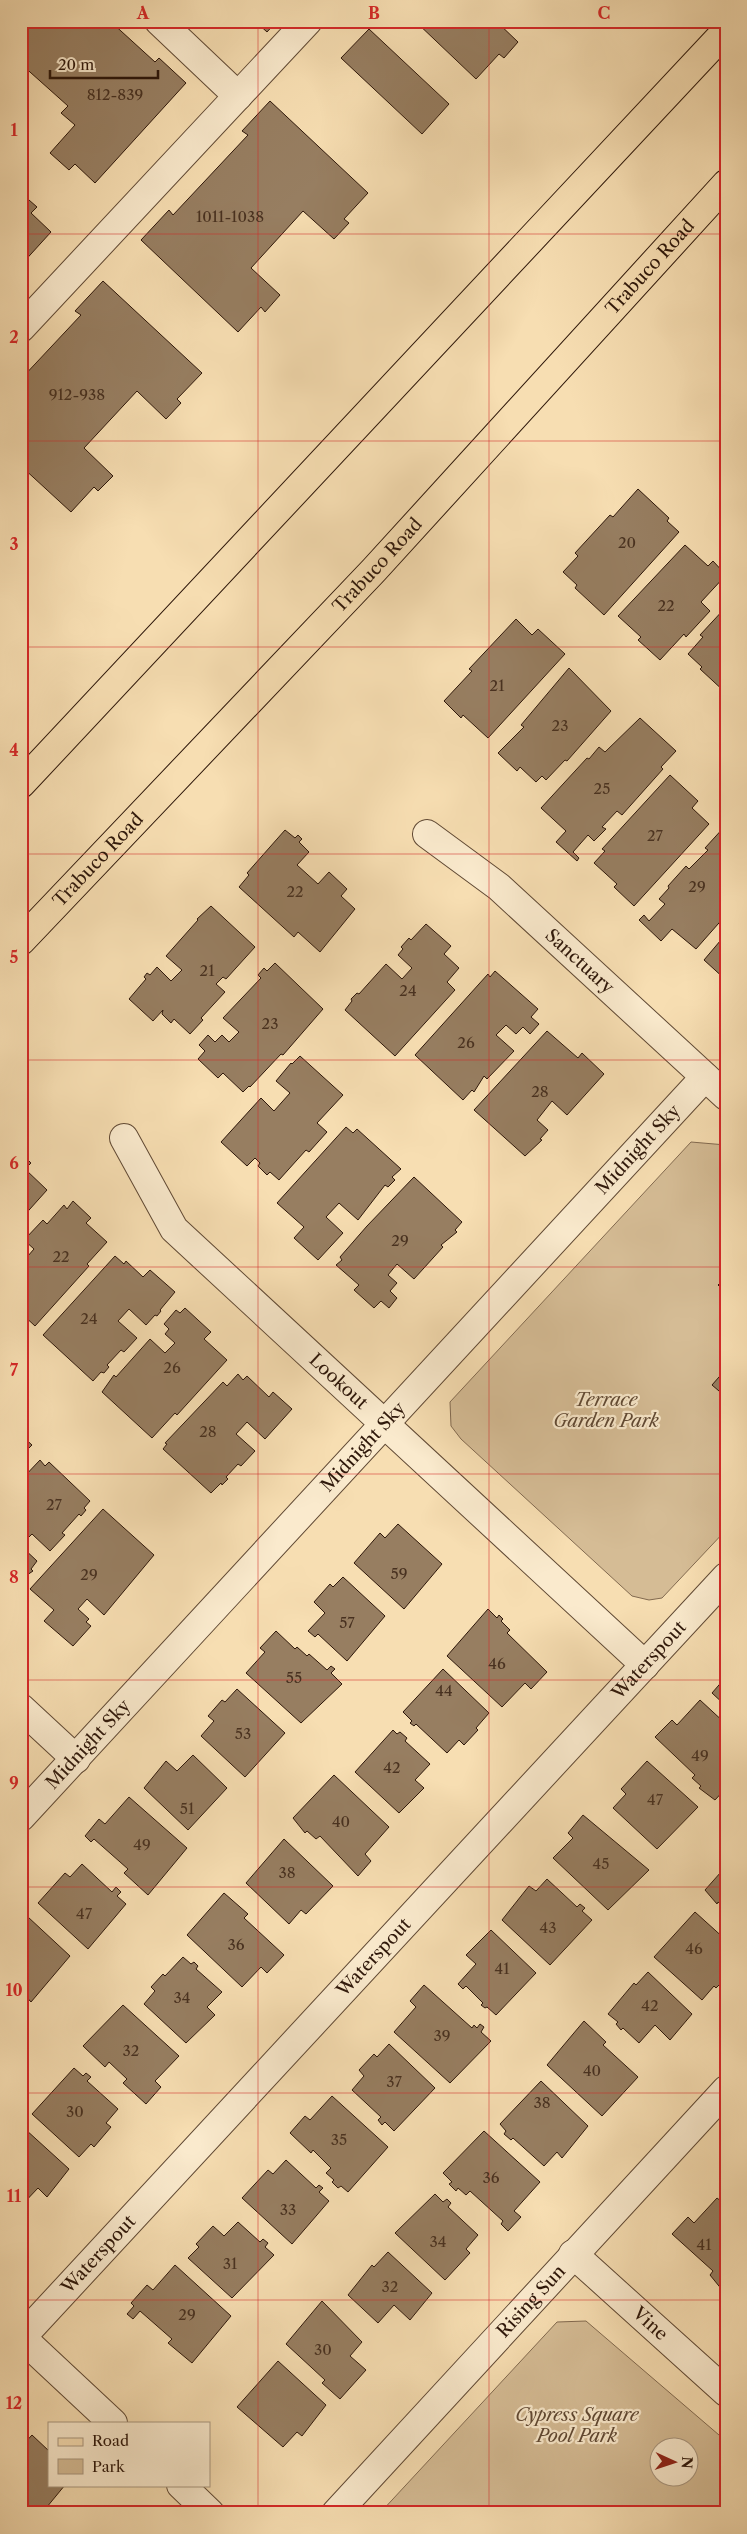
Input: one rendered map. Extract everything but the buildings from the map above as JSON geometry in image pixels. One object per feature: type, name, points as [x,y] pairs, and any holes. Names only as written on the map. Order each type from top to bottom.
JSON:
[{"type":"main road","points":[[21,784],[726,31]]},
{"type":"main road","name":"Trabuco Road","points":[[21,941],[374,570],[726,184]]},
{"type":"street","points":[[159,21],[238,96]]},
{"type":"street","points":[[21,328],[308,21]]},
{"type":"street","name":"Sanctuary","points":[[426,834],[499,887],[726,1096]]},
{"type":"street","name":"Midnight Sky","points":[[21,1817],[705,1077]]},
{"type":"street","name":"Lookout","points":[[124,1138],[174,1229],[645,1665]]},
{"type":"street","name":"Waterspout","points":[[21,2338],[726,1577]]},
{"type":"street","points":[[21,1708],[76,1759]]},
{"type":"street","name":"Rising Sun","points":[[336,2513],[726,2090]]},
{"type":"street","name":"Vine","points":[[573,2254],[726,2392]]},
{"type":"street","points":[[21,2338],[112,2422]]},
{"type":"street","points":[[182,2486],[210,2513]]},
{"type":"green space","name":"Terrace Garden Park","points":[[691,1142],[726,1145],[726,1530],[662,1598],[649,1600],[632,1596],[461,1439],[451,1426],[450,1402]]},
{"type":"green space","name":"Cypress Square Pool Park","points":[[586,2321],[726,2441],[726,2513],[380,2513],[557,2322]]}]
